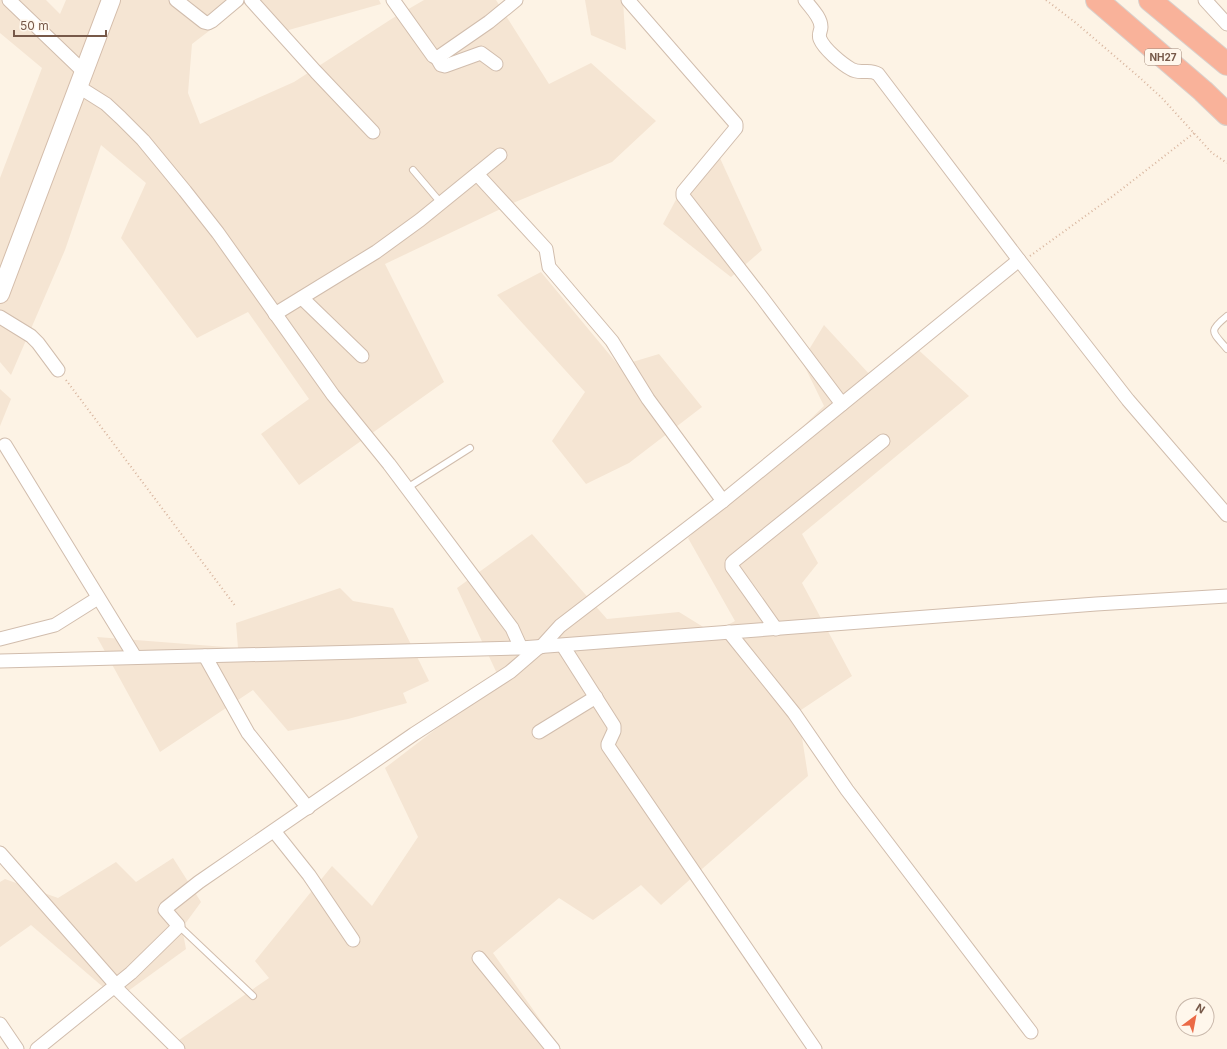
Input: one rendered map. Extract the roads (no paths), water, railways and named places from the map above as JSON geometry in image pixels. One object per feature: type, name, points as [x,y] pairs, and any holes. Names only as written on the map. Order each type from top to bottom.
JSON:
[{"type":"highway","name":"NH27","points":[[1097,0],[1203,91],[1227,114]]},
{"type":"highway","points":[[1150,0],[1227,64]]},
{"type":"street","points":[[9,0],[82,79],[143,140],[218,233],[332,395],[407,488],[512,628],[521,648]]},
{"type":"street","points":[[0,294],[111,0]]},
{"type":"street","points":[[176,0],[204,22],[208,23],[212,22],[237,0]]},
{"type":"street","points":[[251,0],[373,132]]},
{"type":"street","points":[[393,0],[441,65],[445,66],[481,53],[496,64]]},
{"type":"street","points":[[437,58],[490,22],[516,0]]},
{"type":"street","points":[[628,0],[736,124],[736,128],[682,192],[683,196],[842,404]]},
{"type":"street","points":[[805,0],[820,22],[821,27],[819,36],[823,44],[851,69],[860,72],[870,70],[878,74],[1020,262],[1128,400],[1227,515]]},
{"type":"street","points":[[1205,0],[1227,24]]},
{"type":"street","points":[[275,314],[376,252],[500,155]]},
{"type":"street","points":[[477,174],[546,249],[549,267],[612,341],[648,399],[724,501]]},
{"type":"street","points":[[37,1049],[131,973],[178,926],[166,908],[200,882],[414,734],[510,672],[540,647],[560,626],[724,501],[842,404],[1020,262]]},
{"type":"street","points":[[302,298],[362,356]]},
{"type":"street","points":[[0,317],[31,336],[58,370]]},
{"type":"street","points":[[776,629],[732,567],[732,563],[883,440]]},
{"type":"street","points":[[5,445],[134,657]]},
{"type":"street","points":[[0,661],[563,646],[1096,604],[1227,596]]},
{"type":"street","points":[[0,639],[59,623],[98,598]]},
{"type":"street","points":[[729,632],[794,713],[847,790],[1031,1032]]},
{"type":"street","points":[[563,646],[614,726],[614,732],[608,746],[815,1049]]},
{"type":"street","points":[[205,656],[248,733],[308,808]]},
{"type":"street","points":[[539,732],[596,697]]},
{"type":"street","points":[[274,831],[309,875],[353,940]]},
{"type":"street","points":[[0,853],[115,986],[178,1049]]},
{"type":"street","points":[[479,958],[553,1049]]},
{"type":"street","points":[[0,1024],[17,1049]]},
{"type":"lane","points":[[413,170],[440,203]]},
{"type":"lane","points":[[1227,316],[1216,325],[1214,333],[1227,349]]},
{"type":"lane","points":[[407,488],[470,448]]},
{"type":"lane","points":[[178,926],[253,996]]}]
